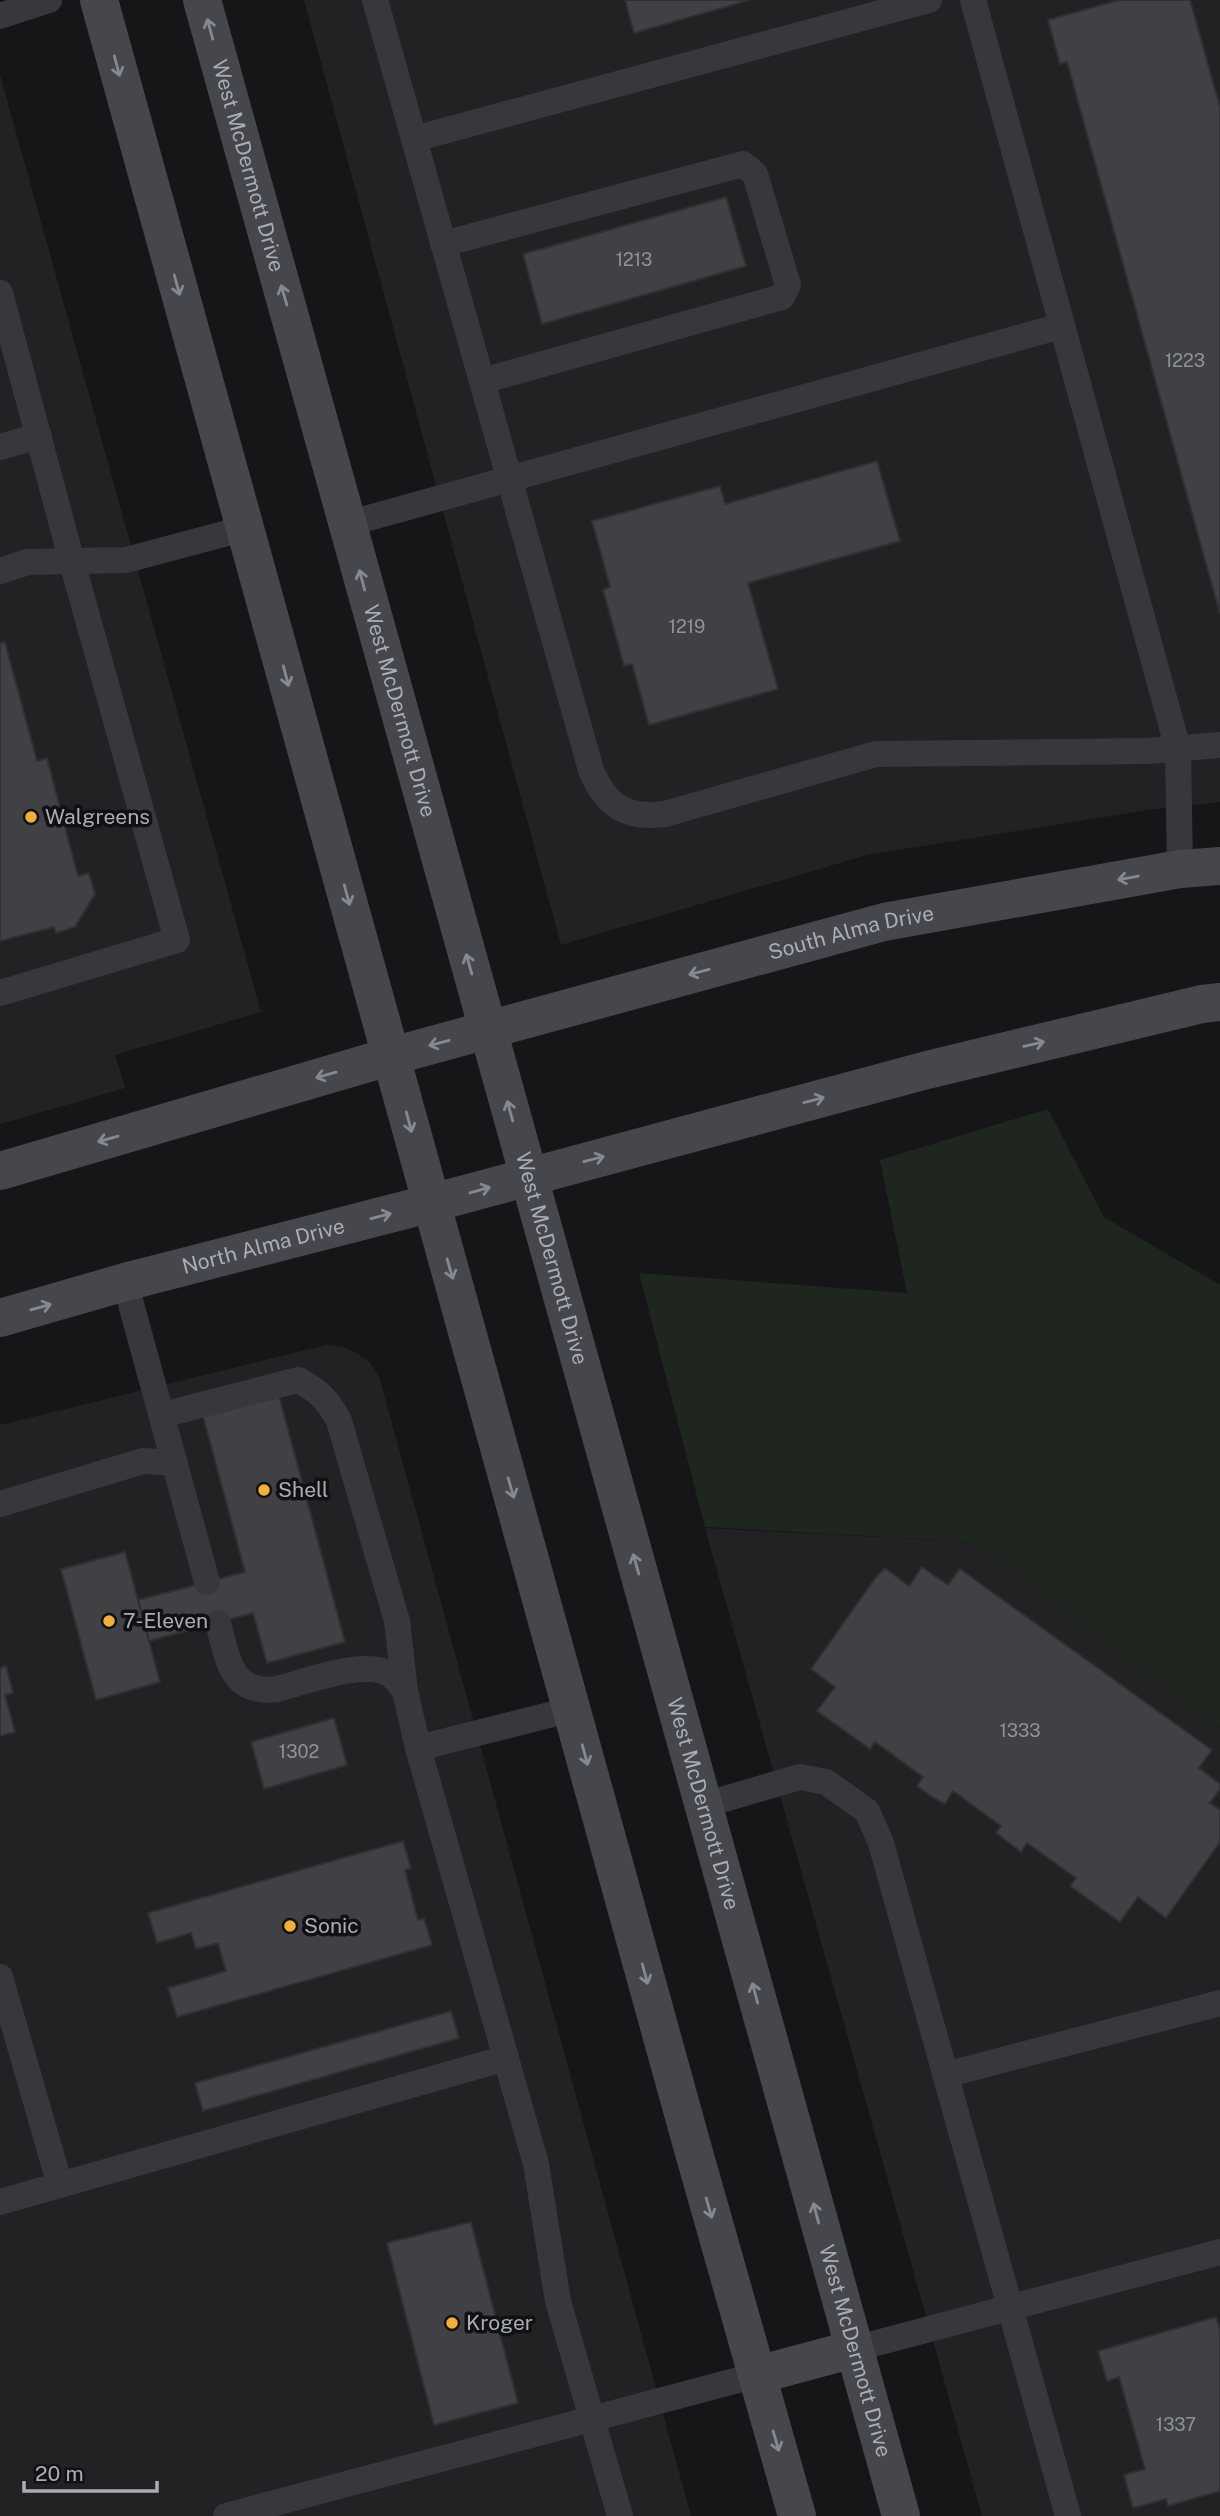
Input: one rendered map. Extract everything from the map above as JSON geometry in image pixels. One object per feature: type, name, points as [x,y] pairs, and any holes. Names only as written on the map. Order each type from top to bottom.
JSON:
[{"type":"main road","points":[[99,0],[797,2516]]},
{"type":"main road","name":"West McDermott Drive","points":[[202,0],[901,2516]]},
{"type":"main road","name":"South Alma Drive","points":[[487,1030],[884,922],[1180,869],[1220,866]]},
{"type":"main road","points":[[528,1177],[927,1070],[1202,1004],[1220,1002]]},
{"type":"main road","points":[[0,1171],[487,1030]]},
{"type":"main road","name":"North Alma Drive","points":[[0,1318],[125,1282],[528,1177]]},
{"type":"main road","points":[[757,2375],[853,2349]]},
{"type":"lane","points":[[0,16],[49,0]]},
{"type":"lane","points":[[375,0],[591,770],[599,788],[611,802],[627,813],[646,816],[665,814],[876,754],[1147,751],[1220,745]]},
{"type":"lane","points":[[414,139],[929,0]]},
{"type":"lane","points":[[973,0],[1178,748],[1180,869]]},
{"type":"lane","points":[[443,244],[743,163],[755,174],[788,285],[782,298],[482,381]]},
{"type":"lane","points":[[0,293],[177,940],[0,993]]},
{"type":"lane","points":[[347,524],[1062,326]]},
{"type":"lane","points":[[0,447],[38,436]]},
{"type":"lane","points":[[0,571],[28,562],[125,560],[246,528]]},
{"type":"lane","points":[[125,1282],[207,1582]]},
{"type":"lane","points":[[162,1415],[298,1380],[316,1389],[330,1403],[339,1421],[397,1621],[405,1691],[418,1748],[536,2164],[558,2301],[620,2516]]},
{"type":"lane","points":[[0,1504],[143,1461],[175,1463]]},
{"type":"lane","points":[[218,1623],[232,1670],[240,1681],[250,1688],[264,1691],[277,1689],[362,1668],[377,1669],[392,1675],[405,1691]]},
{"type":"lane","points":[[418,1748],[573,1709]]},
{"type":"lane","points":[[704,1805],[800,1777],[826,1782],[867,1811],[881,1843],[1068,2516]]},
{"type":"lane","points":[[0,1977],[60,2185]]},
{"type":"lane","points":[[946,2075],[1220,2003]]},
{"type":"lane","points":[[0,2202],[506,2058]]},
{"type":"lane","points":[[853,2349],[1220,2252]]},
{"type":"lane","points":[[226,2516],[757,2375]]},
{"type":"shaded area","points":[[304,0],[1220,0],[1220,802],[1148,810],[867,855],[561,945]]},
{"type":"shaded area","points":[[0,75],[261,1012],[115,1055],[125,1088],[0,1124]]},
{"type":"shaded area","points":[[1048,1109],[1104,1217],[1220,1285],[1220,1729],[976,1542],[705,1527],[639,1273],[907,1293],[880,1160]]},
{"type":"shaded area","points":[[327,1345],[343,1347],[357,1353],[370,1363],[379,1376],[691,2516],[0,2516],[0,1425]]},
{"type":"shaded area","points":[[705,1528],[976,1542],[1220,1729],[1220,2516],[982,2516]]},
{"type":"building","points":[[625,0],[750,0],[634,33]]},
{"type":"building","points":[[1119,0],[1190,0],[1220,107],[1220,614],[1067,62],[1060,64],[1048,20]]},
{"type":"building","points":[[726,197],[746,266],[542,324],[523,254]]},
{"type":"building","points":[[877,461],[900,541],[748,583],[778,689],[649,725],[632,664],[624,666],[603,590],[610,587],[592,521],[720,486],[725,504]]},
{"type":"building","name":"Walgreens","points":[[5,642],[37,761],[47,758],[78,876],[89,873],[95,894],[75,927],[56,933],[54,927],[0,941],[0,643]]},
{"type":"building","name":"Shell","points":[[277,1388],[345,1642],[267,1663],[253,1613],[149,1641],[138,1600],[245,1572],[201,1409]]},
{"type":"building","name":"7-Eleven","points":[[125,1552],[160,1682],[96,1700],[61,1569]]},
{"type":"building","points":[[922,1567],[948,1585],[960,1569],[1212,1750],[1199,1768],[1220,1784],[1220,1789],[1210,1803],[1220,1810],[1220,1842],[1166,1918],[1138,1897],[1120,1922],[1070,1886],[1076,1878],[1027,1843],[1021,1852],[996,1833],[1001,1826],[953,1791],[945,1804],[935,1799],[917,1786],[923,1777],[875,1742],[870,1749],[817,1711],[835,1687],[811,1669],[876,1577],[885,1568],[909,1586]]},
{"type":"building","points":[[6,1666],[13,1693],[5,1695],[15,1732],[0,1736],[0,1668]]},
{"type":"building","points":[[334,1718],[347,1765],[264,1789],[251,1742]]},
{"type":"building","name":"Sonic","points":[[403,1841],[411,1868],[405,1870],[418,1920],[424,1918],[432,1945],[177,2017],[168,1988],[226,1971],[218,1943],[196,1949],[191,1933],[157,1943],[148,1913]]},
{"type":"building","points":[[451,2011],[459,2038],[203,2111],[195,2083]]},
{"type":"building","name":"Kroger","points":[[471,2222],[518,2403],[434,2425],[387,2243]]},
{"type":"building","points":[[1216,2317],[1220,2330],[1220,2491],[1168,2506],[1166,2499],[1133,2508],[1124,2475],[1145,2469],[1119,2377],[1107,2381],[1098,2351]]},
{"type":"place","name":"Walgreens","points":[[31,817]]},
{"type":"place","name":"Shell","points":[[264,1490]]},
{"type":"place","name":"7-Eleven","points":[[109,1621]]},
{"type":"place","name":"Sonic","points":[[290,1926]]},
{"type":"place","name":"Kroger","points":[[452,2323]]}]
